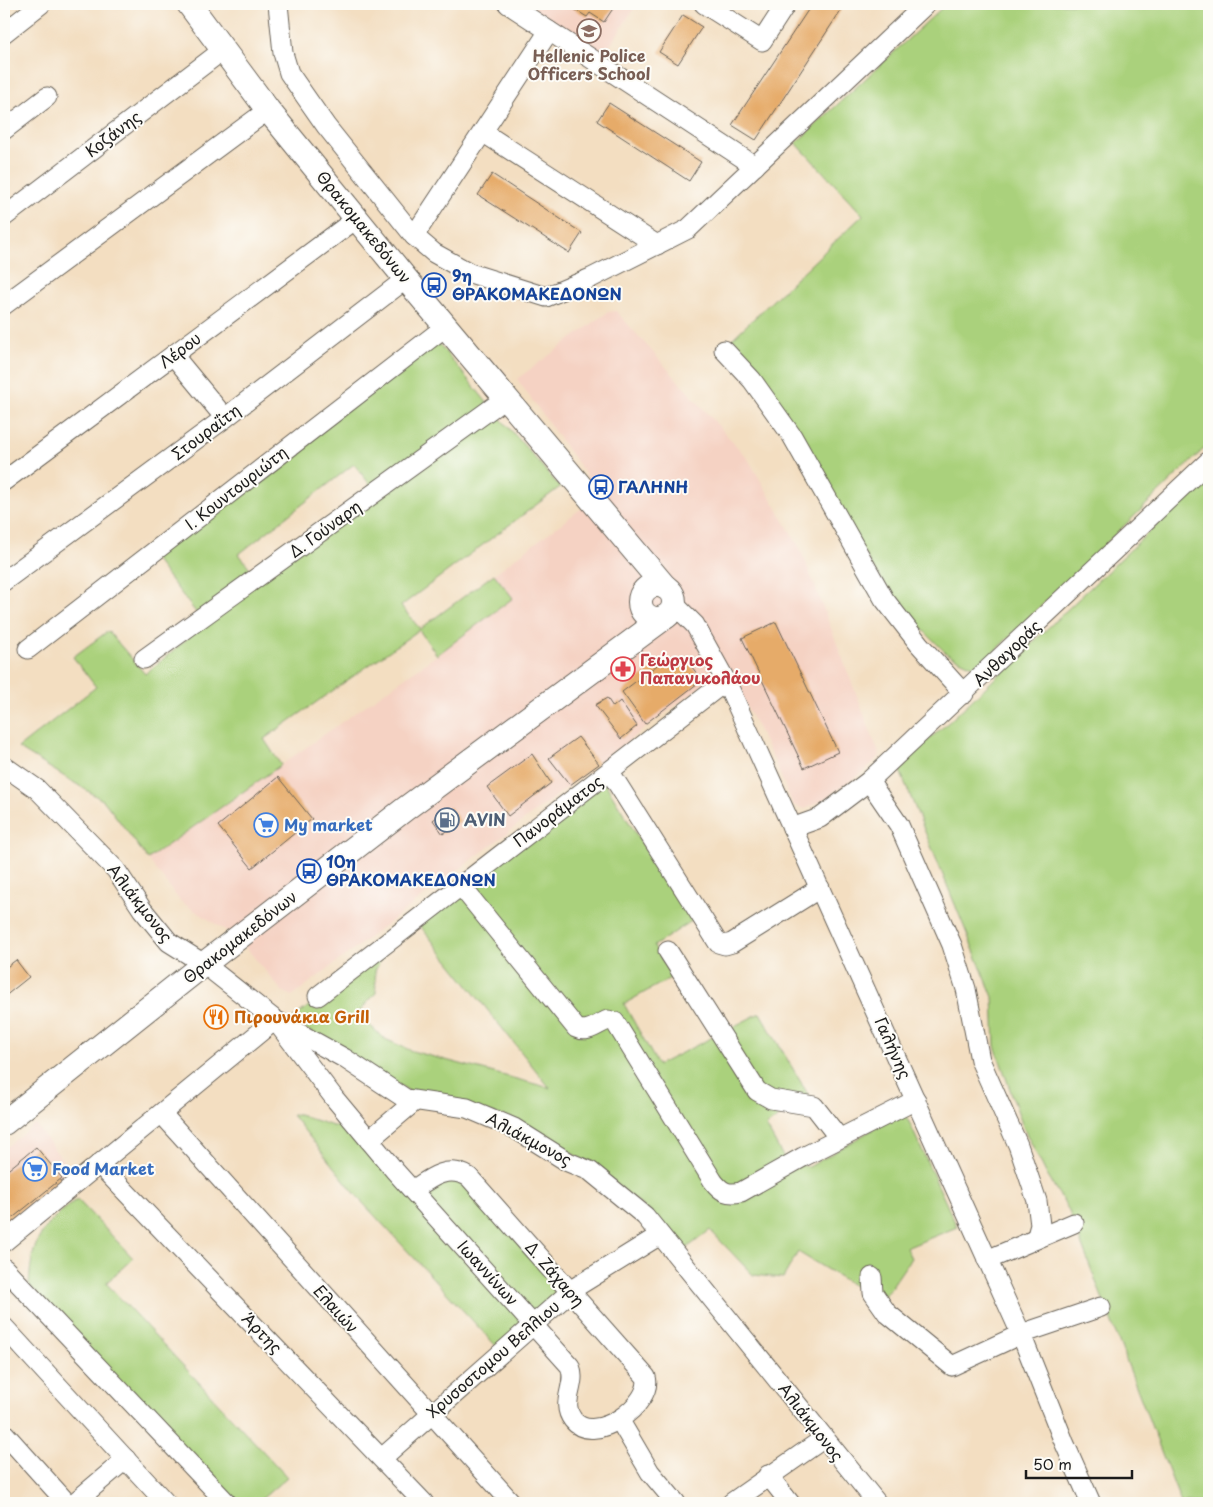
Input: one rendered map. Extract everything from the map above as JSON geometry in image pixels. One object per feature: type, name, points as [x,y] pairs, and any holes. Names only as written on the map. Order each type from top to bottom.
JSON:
[{"type":"main road","name":"Θρακομακεδόνων","points":[[4,1123],[204,964],[441,782],[624,648],[668,603],[622,538],[445,327],[268,110],[223,50],[198,9]]},
{"type":"main road","name":"Θρακομακεδόνων","points":[[622,538],[634,563],[642,602],[624,648]]},
{"type":"main road","points":[[642,602],[655,585],[668,603]]},
{"type":"street","points":[[4,33],[41,4]]},
{"type":"street","points":[[278,4],[283,52],[289,73],[326,126],[414,236],[434,253],[470,273],[546,297],[657,245],[692,226],[926,4]]},
{"type":"street","points":[[508,4],[755,166]]},
{"type":"street","points":[[704,4],[762,41],[786,4]]},
{"type":"street","points":[[414,236],[484,133],[549,31]]},
{"type":"street","name":"Κοζάνης","points":[[4,217],[223,50]]},
{"type":"street","points":[[4,130],[47,97]]},
{"type":"street","points":[[4,304],[268,110]]},
{"type":"street","points":[[484,133],[657,245]]},
{"type":"street","name":"Λέρου","points":[[4,481],[356,218]]},
{"type":"street","name":"Στουραΐτη","points":[[4,581],[225,418],[406,279]]},
{"type":"street","name":"Ι. Κουντουριώτη","points":[[28,649],[445,327]]},
{"type":"street","points":[[724,350],[752,380],[792,436],[884,599],[919,644],[964,694]]},
{"type":"street","points":[[173,355],[225,418]]},
{"type":"street","name":"Δ. Γούναρη","points":[[144,660],[506,398]]},
{"type":"street","name":"Ανθαγοράς","points":[[792,828],[820,818],[869,781],[964,694],[1209,461]]},
{"type":"street","name":"Γαλήνης","points":[[668,603],[695,625],[726,680],[1021,1334],[1064,1442],[1092,1503]]},
{"type":"street","name":"Πανοράματος","points":[[318,996],[610,772],[726,680]]},
{"type":"street","name":"Αλιάκμονος","points":[[4,766],[37,789],[116,870],[142,908],[169,942],[204,964],[275,1020],[344,1058],[392,1092],[414,1102],[467,1108],[514,1128],[568,1162],[590,1171],[644,1216],[743,1335],[823,1439],[877,1503]]},
{"type":"street","points":[[610,772],[718,943],[726,945],[732,943],[820,888]]},
{"type":"street","points":[[869,781],[899,826],[952,946],[966,989],[980,1060],[1018,1145],[1037,1200],[1040,1225],[1036,1239]]},
{"type":"street","points":[[460,886],[576,1028],[581,1031],[588,1030],[608,1020],[615,1022],[713,1181],[724,1192],[732,1194],[741,1192],[839,1138],[916,1100]]},
{"type":"street","points":[[668,951],[757,1090],[771,1099],[805,1103],[814,1106],[839,1138]]},
{"type":"street","points":[[4,1242],[275,1020]]},
{"type":"street","name":"Ιωαννίνων","points":[[275,1020],[369,1140],[570,1366],[573,1374],[567,1400],[568,1412],[575,1422],[584,1428],[597,1428],[620,1421]]},
{"type":"street","points":[[369,1140],[414,1102]]},
{"type":"street","name":"Ελαιών","points":[[162,1114],[512,1503]]},
{"type":"street","name":"Άρτης","points":[[99,1164],[424,1503]]},
{"type":"street","name":"Δ. Ζάχαρη","points":[[413,1190],[437,1173],[463,1173],[469,1177],[646,1377],[648,1384],[646,1392],[620,1421]]},
{"type":"street","points":[[988,1260],[1074,1223]]},
{"type":"street","name":"Χρυσοστομου Βελλιου","points":[[382,1458],[571,1291],[660,1235]]},
{"type":"street","points":[[4,1269],[228,1503]]},
{"type":"street","points":[[872,1277],[873,1293],[887,1313],[952,1366],[1021,1334],[1101,1307]]},
{"type":"street","points":[[4,1327],[166,1503]]},
{"type":"street","points":[[620,1421],[650,1472],[676,1503]]},
{"type":"street","points":[[4,1434],[66,1503]]},
{"type":"street","points":[[731,1503],[768,1475],[823,1439]]},
{"type":"street","points":[[74,1503],[126,1460]]},
{"type":"street","points":[[768,1475],[790,1503]]},
{"type":"shaded area","name":"Hellenic Police Officers School","points":[[518,4],[637,4],[601,59]]},
{"type":"shaded area","points":[[616,311],[748,459],[801,550],[880,756],[864,771],[823,800],[805,809],[793,805],[774,760],[726,667],[292,996],[282,991],[239,939],[180,901],[148,859],[437,655],[512,598],[494,574],[601,496],[517,379],[608,312]]},
{"type":"shaded area","points":[[35,1124],[71,1171],[4,1225],[4,1149]]},
{"type":"green space","points":[[946,4],[1209,4],[1209,444],[977,668],[947,654],[904,611],[872,566],[731,340],[863,215],[796,143]]},
{"type":"green space","points":[[435,339],[560,487],[401,606],[420,629],[494,574],[513,598],[437,655],[419,630],[264,739],[281,765],[148,859],[104,801],[18,748],[96,687],[73,657],[108,631],[145,674],[205,624],[152,556]],"holes":[[[354,464],[375,491],[259,580],[239,554]]]},
{"type":"green space","points":[[1209,475],[1209,1503],[1181,1503],[1068,1209],[1047,1175],[1023,1127],[995,1046],[993,997],[898,766],[950,721]]},
{"type":"green space","points":[[605,783],[674,896],[686,888],[702,914],[654,946],[672,977],[624,1004],[658,1065],[760,1013],[809,1096],[766,1126],[785,1160],[809,1167],[904,1111],[957,1227],[906,1248],[911,1258],[881,1302],[798,1252],[783,1278],[753,1275],[710,1230],[682,1252],[679,1237],[597,1168],[512,1118],[414,1094],[291,1020],[390,942],[375,971],[376,993],[357,1014],[385,1039],[412,1051],[550,1088],[417,922]]},
{"type":"green space","points":[[292,1115],[299,1115],[333,1126],[351,1126],[414,1202],[462,1162],[569,1286],[498,1348],[361,1201]]},
{"type":"green space","points":[[77,1199],[133,1258],[106,1283],[287,1477],[257,1503],[237,1503],[212,1480],[29,1285],[33,1256],[41,1235],[55,1218]]},
{"type":"building","points":[[566,4],[616,4],[604,22],[590,13],[587,17]]},
{"type":"building","points":[[812,4],[845,4],[756,140],[732,125]]},
{"type":"building","points":[[683,15],[702,27],[678,64],[659,52]]},
{"type":"building","points":[[609,103],[701,162],[689,181],[597,121]]},
{"type":"building","points":[[492,174],[582,233],[569,253],[478,195]]},
{"type":"building","points":[[776,622],[838,752],[804,768],[742,638]]},
{"type":"building","points":[[665,659],[688,662],[702,680],[645,724],[622,692]]},
{"type":"building","points":[[607,698],[613,707],[620,701],[637,726],[621,739],[595,705]]},
{"type":"building","points":[[578,737],[599,764],[570,785],[549,758]]},
{"type":"building","points":[[532,754],[551,783],[508,816],[487,787]]},
{"type":"building","points":[[278,777],[312,819],[252,868],[218,826]]},
{"type":"building","points":[[450,807],[460,821],[443,834],[433,820]]},
{"type":"building","points":[[16,960],[29,977],[4,997],[4,969]]},
{"type":"building","points":[[36,1147],[62,1178],[4,1225],[4,1173]]},
{"type":"place","name":"Hellenic Police Officers School","points":[[589,31]]},
{"type":"place","name":"9η ΘΡΑΚΟΜΑΚΕΔΟΝΩΝ","points":[[434,285]]},
{"type":"place","name":"ΓΑΛΗΝΗ","points":[[601,487]]},
{"type":"place","name":"Γεώργιος Παπανικολάου","points":[[623,669]]},
{"type":"place","name":"AVIN","points":[[447,820]]},
{"type":"place","name":"My market","points":[[266,825]]},
{"type":"place","name":"10η ΘΡΑΚΟΜΑΚΕΔΟΝΩΝ","points":[[309,871]]},
{"type":"place","name":"Πιρουνάκια Grill","points":[[216,1017]]},
{"type":"place","name":"Food Market","points":[[35,1169]]}]
